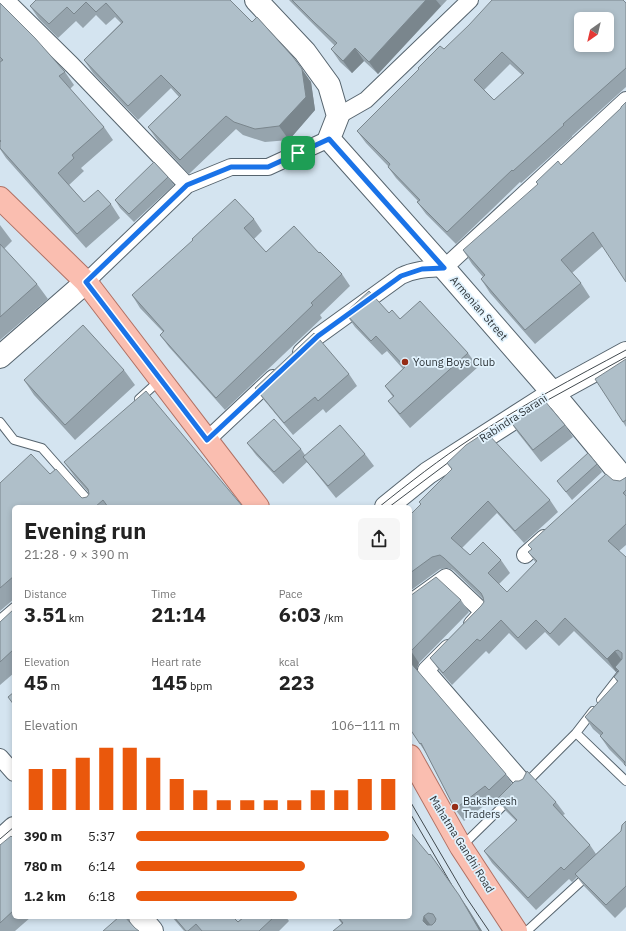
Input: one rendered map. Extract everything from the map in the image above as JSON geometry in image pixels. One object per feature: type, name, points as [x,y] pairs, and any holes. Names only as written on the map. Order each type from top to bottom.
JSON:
[{"type":"main road","points":[[0,198],[86,282],[256,505]]},
{"type":"main road","name":"Mahatma Gandhi Road","points":[[412,760],[461,847],[516,931]]},
{"type":"street","points":[[6,0],[72,65],[187,185]]},
{"type":"street","points":[[0,357],[86,282],[187,185],[231,167],[268,167],[329,139],[338,116],[329,85],[305,52],[256,0]]},
{"type":"street","points":[[338,116],[366,100],[470,0]]},
{"type":"street","points":[[207,440],[318,336],[401,276],[422,269],[444,268],[626,100]]},
{"type":"street","name":"Armenian Street","points":[[329,139],[553,393],[617,478]]},
{"type":"street","name":"Rabindra Sarani","points":[[388,505],[428,473],[553,393],[626,353]]},
{"type":"street","points":[[525,556],[554,529]]},
{"type":"street","points":[[412,602],[446,577],[483,612],[426,670],[520,789]]},
{"type":"street","points":[[0,757],[12,772]]},
{"type":"street","points":[[0,841],[12,830]]},
{"type":"street","points":[[142,919],[152,931]]},
{"type":"lane","points":[[132,406],[161,379]]},
{"type":"lane","points":[[0,422],[14,440],[39,451],[92,505]]},
{"type":"lane","points":[[0,619],[12,610]]},
{"type":"lane","points":[[461,847],[576,733],[626,668]]},
{"type":"lane","points":[[576,733],[626,781]]},
{"type":"lane","points":[[527,931],[594,868]]},
{"type":"building","points":[[36,0],[230,0],[252,22],[257,17],[293,57],[302,69],[306,97],[279,126],[255,129],[234,122],[226,116],[180,160],[148,127],[181,95],[161,75],[128,106],[84,60],[123,22],[106,3],[96,12],[86,2],[74,14],[67,7],[49,24],[30,6]]},
{"type":"building","points":[[292,0],[426,0],[369,62],[355,48],[343,61],[331,49],[337,43]]},
{"type":"building","points":[[492,0],[623,0],[626,3],[626,68],[513,171],[512,170],[447,232],[417,202],[420,200],[388,167],[390,164],[357,131],[440,46],[444,49]],"holes":[[[502,52],[524,73],[494,100],[474,80]]]},
{"type":"building","points":[[0,3],[35,38],[65,72],[59,76],[104,127],[72,155],[74,158],[58,173],[84,202],[98,190],[111,204],[77,234],[0,148],[0,62],[3,60],[0,57]]},
{"type":"building","points":[[626,102],[626,282],[593,232],[561,260],[581,283],[525,330],[481,279],[485,275],[463,250],[538,184],[536,182],[558,161],[561,165]]},
{"type":"building","points":[[154,162],[168,177],[129,214],[115,200]]},
{"type":"building","points":[[235,199],[254,219],[244,228],[266,252],[294,226],[319,253],[320,252],[342,274],[311,303],[313,305],[216,398],[160,335],[164,331],[132,295],[193,240],[192,239]]},
{"type":"building","points":[[0,244],[37,284],[0,317]]},
{"type":"building","points":[[369,291],[389,313],[392,310],[400,319],[420,301],[468,353],[400,414],[388,401],[394,396],[385,386],[405,367],[376,336],[371,341],[345,313]]},
{"type":"building","points":[[83,325],[124,370],[65,425],[24,380]]},
{"type":"building","points":[[314,333],[349,374],[318,401],[315,397],[284,423],[255,388]]},
{"type":"building","points":[[626,359],[626,420],[623,422],[595,379]]},
{"type":"building","points":[[146,391],[241,505],[107,505],[103,500],[97,505],[12,505],[12,578],[0,588],[0,483],[31,454],[50,474],[56,469],[82,498],[87,497],[89,494],[88,489],[64,462]]},
{"type":"building","points":[[544,400],[565,425],[533,450],[510,421]]},
{"type":"building","points":[[274,419],[301,449],[274,472],[247,443]]},
{"type":"building","points":[[340,425],[365,454],[328,486],[303,457]]},
{"type":"building","points":[[486,432],[550,500],[515,531],[488,501],[451,538],[470,555],[483,542],[501,560],[488,573],[507,592],[537,561],[528,552],[532,549],[528,545],[606,474],[613,480],[620,481],[626,477],[626,490],[623,493],[626,496],[626,524],[608,541],[626,557],[626,766],[624,764],[625,762],[600,736],[603,733],[585,717],[618,681],[614,677],[619,671],[615,667],[622,659],[622,653],[618,650],[615,651],[607,659],[565,618],[550,634],[536,620],[518,638],[501,620],[480,641],[477,639],[443,673],[430,658],[484,602],[481,593],[440,555],[432,557],[412,572],[412,513],[421,504],[419,502],[452,469],[447,463],[466,445]]},
{"type":"building","points":[[588,453],[597,464],[566,492],[557,481]]},
{"type":"building","points":[[436,577],[461,600],[412,650],[412,595]]},
{"type":"building","points":[[12,611],[12,651],[0,662],[0,622]]},
{"type":"building","points":[[412,664],[506,774],[489,790],[485,786],[455,809],[421,743],[420,744],[412,732]]},
{"type":"building","points":[[12,694],[12,702],[8,697]]},
{"type":"building","points":[[527,771],[556,802],[553,805],[590,845],[564,870],[561,867],[528,898],[484,851],[517,820],[497,799],[515,781],[523,779]]},
{"type":"building","points":[[626,821],[626,886],[606,905],[575,874],[621,831],[622,825]]},
{"type":"building","points":[[412,834],[429,855],[430,854],[459,895],[480,931],[333,931],[343,923],[340,919],[412,919]],"holes":[[[428,913],[433,914],[436,919],[432,925],[427,925],[423,921],[424,916]]]},
{"type":"building","points":[[11,836],[12,837],[12,912],[0,923],[0,845]]},
{"type":"building","points":[[117,919],[127,919],[139,931],[103,931]]},
{"type":"building","points":[[176,919],[235,919],[238,922],[242,919],[272,919],[259,931],[202,931],[196,924],[186,931]]},
{"type":"tram line","points":[[382,505],[436,463],[491,426],[548,392],[626,350]]},
{"type":"tram line","points":[[535,407],[626,357]]},
{"type":"tram line","points":[[478,441],[519,416]]},
{"type":"tram line","points":[[392,505],[457,456]]},
{"type":"tram line","points":[[412,804],[466,897],[489,931]]},
{"type":"tram line","points":[[412,816],[457,894]]},
{"type":"tram line","points":[[0,839],[12,829]]},
{"type":"tram line","points":[[0,847],[12,837]]},
{"type":"place","name":"Young Boys Club","points":[[405,362]]},
{"type":"place","name":"Baksheesh Traders","points":[[455,807]]},
{"type":"route","points":[[329,139],[444,268],[422,269],[409,272],[401,276],[318,336],[207,440],[86,282],[187,185],[231,167],[268,167],[298,153],[329,139]]}]
